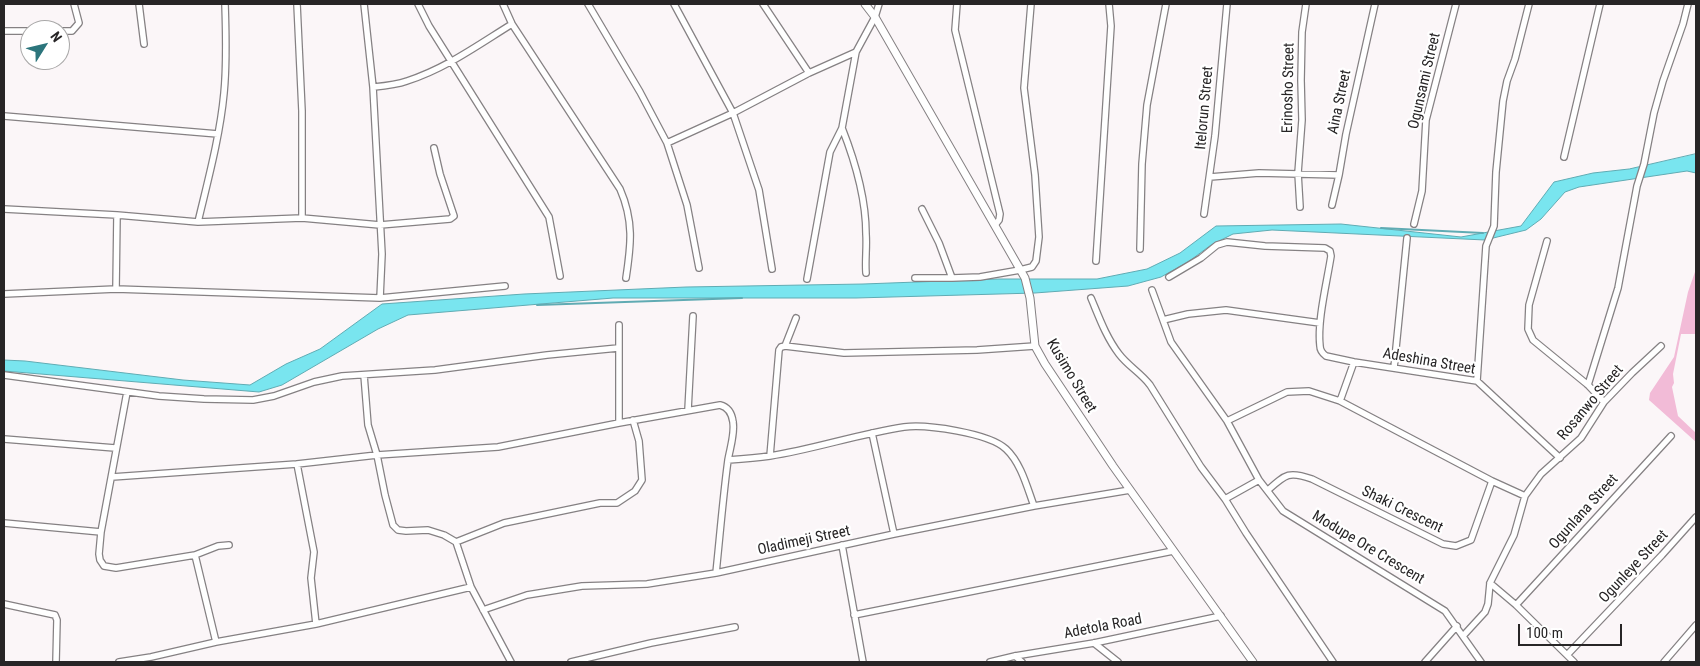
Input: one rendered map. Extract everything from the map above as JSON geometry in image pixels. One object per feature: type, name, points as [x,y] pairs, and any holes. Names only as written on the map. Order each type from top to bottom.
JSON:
[{"type":"street","points":[[70,31],[79,24],[74,4]]},
{"type":"street","points":[[139,4],[144,44]]},
{"type":"street","points":[[198,222],[218,134],[224,93],[226,57],[225,4]]},
{"type":"street","points":[[297,4],[302,111],[302,218]]},
{"type":"street","points":[[364,4],[373,87],[382,254],[380,298]]},
{"type":"street","points":[[418,4],[429,26],[549,217],[560,276]]},
{"type":"street","points":[[503,4],[512,24],[620,189],[626,202],[632,230],[626,278]]},
{"type":"street","points":[[588,4],[644,99],[667,143],[687,205],[699,268]]},
{"type":"street","points":[[674,4],[733,113],[759,190],[772,268]]},
{"type":"street","points":[[764,4],[809,73]]},
{"type":"street","name":"Kusimo Street","points":[[865,4],[875,17],[1025,278],[1035,346],[1058,385],[1130,490],[1253,662]]},
{"type":"street","points":[[807,279],[830,152],[842,128],[856,52],[875,17],[877,4]]},
{"type":"street","points":[[957,4],[956,30],[1000,214],[999,220],[995,225]]},
{"type":"street","points":[[915,278],[980,277],[1020,270],[1032,266],[1036,261],[1039,237],[1035,175],[1024,88],[1031,4]]},
{"type":"street","points":[[1096,261],[1111,34],[1109,4]]},
{"type":"street","points":[[1140,249],[1142,164],[1147,105],[1166,4]]},
{"type":"street","name":"Itelorun Street","points":[[1204,214],[1215,136],[1227,4]]},
{"type":"street","name":"Erinosho Street","points":[[1300,207],[1298,173],[1302,120],[1301,70],[1306,4]]},
{"type":"street","name":"Aina Street","points":[[1332,206],[1375,4]]},
{"type":"street","name":"Ogunsami Street","points":[[1414,224],[1422,191],[1426,120],[1456,4]]},
{"type":"street","points":[[1477,381],[1486,246],[1494,226],[1496,172],[1503,101],[1529,4]]},
{"type":"street","points":[[1564,157],[1600,4]]},
{"type":"street","points":[[1588,385],[1618,288],[1637,186],[1644,164],[1654,114],[1688,4]]},
{"type":"street","points":[[373,87],[406,82],[452,61],[512,24]]},
{"type":"street","points":[[4,31],[20,31]]},
{"type":"street","points":[[667,143],[733,113],[809,73],[856,52]]},
{"type":"street","points":[[4,116],[218,134]]},
{"type":"street","points":[[842,128],[854,156],[863,200],[866,233],[866,273]]},
{"type":"street","points":[[4,209],[117,215],[198,222],[302,218],[380,225],[453,218],[434,148]]},
{"type":"street","points":[[1210,177],[1259,173],[1340,175]]},
{"type":"street","points":[[922,209],[940,243],[952,278]]},
{"type":"street","points":[[116,289],[117,215]]},
{"type":"street","points":[[1394,368],[1407,238]]},
{"type":"street","points":[[1547,240],[1528,305],[1528,329],[1533,340],[1588,385],[1604,402]]},
{"type":"street","points":[[1163,320],[1188,314],[1226,310],[1320,323],[1330,251],[1325,248],[1264,246],[1227,242],[1217,246],[1202,258],[1169,277]]},
{"type":"street","points":[[4,294],[116,289],[380,298],[505,286]]},
{"type":"street","name":"Modupe Ore Crescent","points":[[1152,290],[1171,342],[1227,421],[1259,480],[1283,511],[1446,610],[1481,662]]},
{"type":"street","points":[[1091,298],[1120,355],[1147,381],[1201,467],[1226,499],[1246,533],[1333,662]]},
{"type":"street","points":[[688,410],[693,316]]},
{"type":"street","points":[[785,346],[796,318]]},
{"type":"street","name":"Adeshina Street","points":[[1320,323],[1320,347],[1322,353],[1326,356],[1477,381],[1560,458]]},
{"type":"street","points":[[619,324],[619,422]]},
{"type":"street","points":[[770,456],[779,350],[781,347],[844,353],[977,350],[1035,346]]},
{"type":"street","name":"Rosanwo Street","points":[[1463,636],[1485,612],[1488,604],[1490,583],[1514,535],[1524,496],[1542,474],[1581,438],[1604,402],[1661,346]]},
{"type":"street","points":[[4,375],[127,392],[204,399],[253,400],[274,396],[335,377],[435,370],[547,355],[618,348]]},
{"type":"street","points":[[1340,401],[1354,362]]},
{"type":"street","points":[[364,375],[368,425],[394,525],[398,530],[428,530],[444,535],[456,542],[471,587],[511,662]]},
{"type":"street","points":[[1227,421],[1287,392],[1309,391],[1340,401],[1524,496]]},
{"type":"street","points":[[127,392],[115,448],[112,477],[101,532],[100,560],[104,566],[116,568],[195,555],[213,548],[229,545]]},
{"type":"street","points":[[112,477],[498,447],[619,422],[720,404],[726,406],[734,425],[728,460],[716,573]]},
{"type":"street","points":[[456,542],[504,523],[600,503],[617,503],[635,491],[642,480],[639,441],[633,420]]},
{"type":"street","points":[[728,460],[770,456],[906,427],[934,428],[967,433],[998,443],[1007,450],[1017,464],[1034,506]]},
{"type":"street","points":[[872,433],[894,534]]},
{"type":"street","name":"Ogunlana Street","points":[[1516,606],[1671,436]]},
{"type":"street","points":[[4,439],[115,448]]},
{"type":"street","points":[[297,464],[314,552],[312,578],[316,624]]},
{"type":"street","name":"Shaki Crescent","points":[[1268,490],[1289,475],[1297,474],[1312,479],[1443,544],[1456,546],[1471,540],[1492,481]]},
{"type":"street","points":[[1226,499],[1259,480]]},
{"type":"street","name":"Oladimeji Street","points":[[483,610],[527,595],[582,586],[647,584],[716,573],[894,534],[1034,506],[1130,490]]},
{"type":"street","name":"Ogunleye Street","points":[[1568,654],[1696,517]]},
{"type":"street","points":[[4,523],[101,532]]},
{"type":"street","points":[[842,545],[863,662]]},
{"type":"street","points":[[854,616],[1173,551]]},
{"type":"street","points":[[195,555],[216,642]]},
{"type":"street","points":[[1490,583],[1568,654],[1574,662]]},
{"type":"street","points":[[119,662],[316,624],[471,587]]},
{"type":"street","points":[[4,604],[55,615],[57,620],[56,662]]},
{"type":"street","name":"Adetola Road","points":[[990,662],[1221,616]]},
{"type":"street","points":[[1664,662],[1696,625]]},
{"type":"street","points":[[1425,662],[1457,626]]},
{"type":"street","points":[[571,662],[651,643],[735,627]]},
{"type":"street","points":[[1094,642],[1118,662]]},
{"type":"street","points":[[1014,656],[1022,662]]},
{"type":"shaded area","points":[[1696,269],[1696,334],[1681,334],[1672,387],[1678,416],[1696,433],[1696,442],[1649,400],[1650,393],[1674,357],[1688,292]]},
{"type":"water","points":[[1696,154],[1696,173],[1687,171],[1579,187],[1565,192],[1541,219],[1526,230],[1485,240],[1272,230],[1233,234],[1211,245],[1188,262],[1161,277],[1128,286],[1035,293],[856,298],[613,298],[408,315],[378,329],[282,385],[259,392],[4,371],[4,360],[25,361],[183,380],[250,385],[286,364],[320,349],[382,304],[524,294],[686,287],[863,284],[998,279],[1097,279],[1147,269],[1180,253],[1216,226],[1341,224],[1461,237],[1521,226],[1554,182],[1593,173],[1629,169]]},
{"type":"waterway","points":[[1381,228],[1483,233]]},
{"type":"waterway","points":[[537,305],[742,298]]}]
